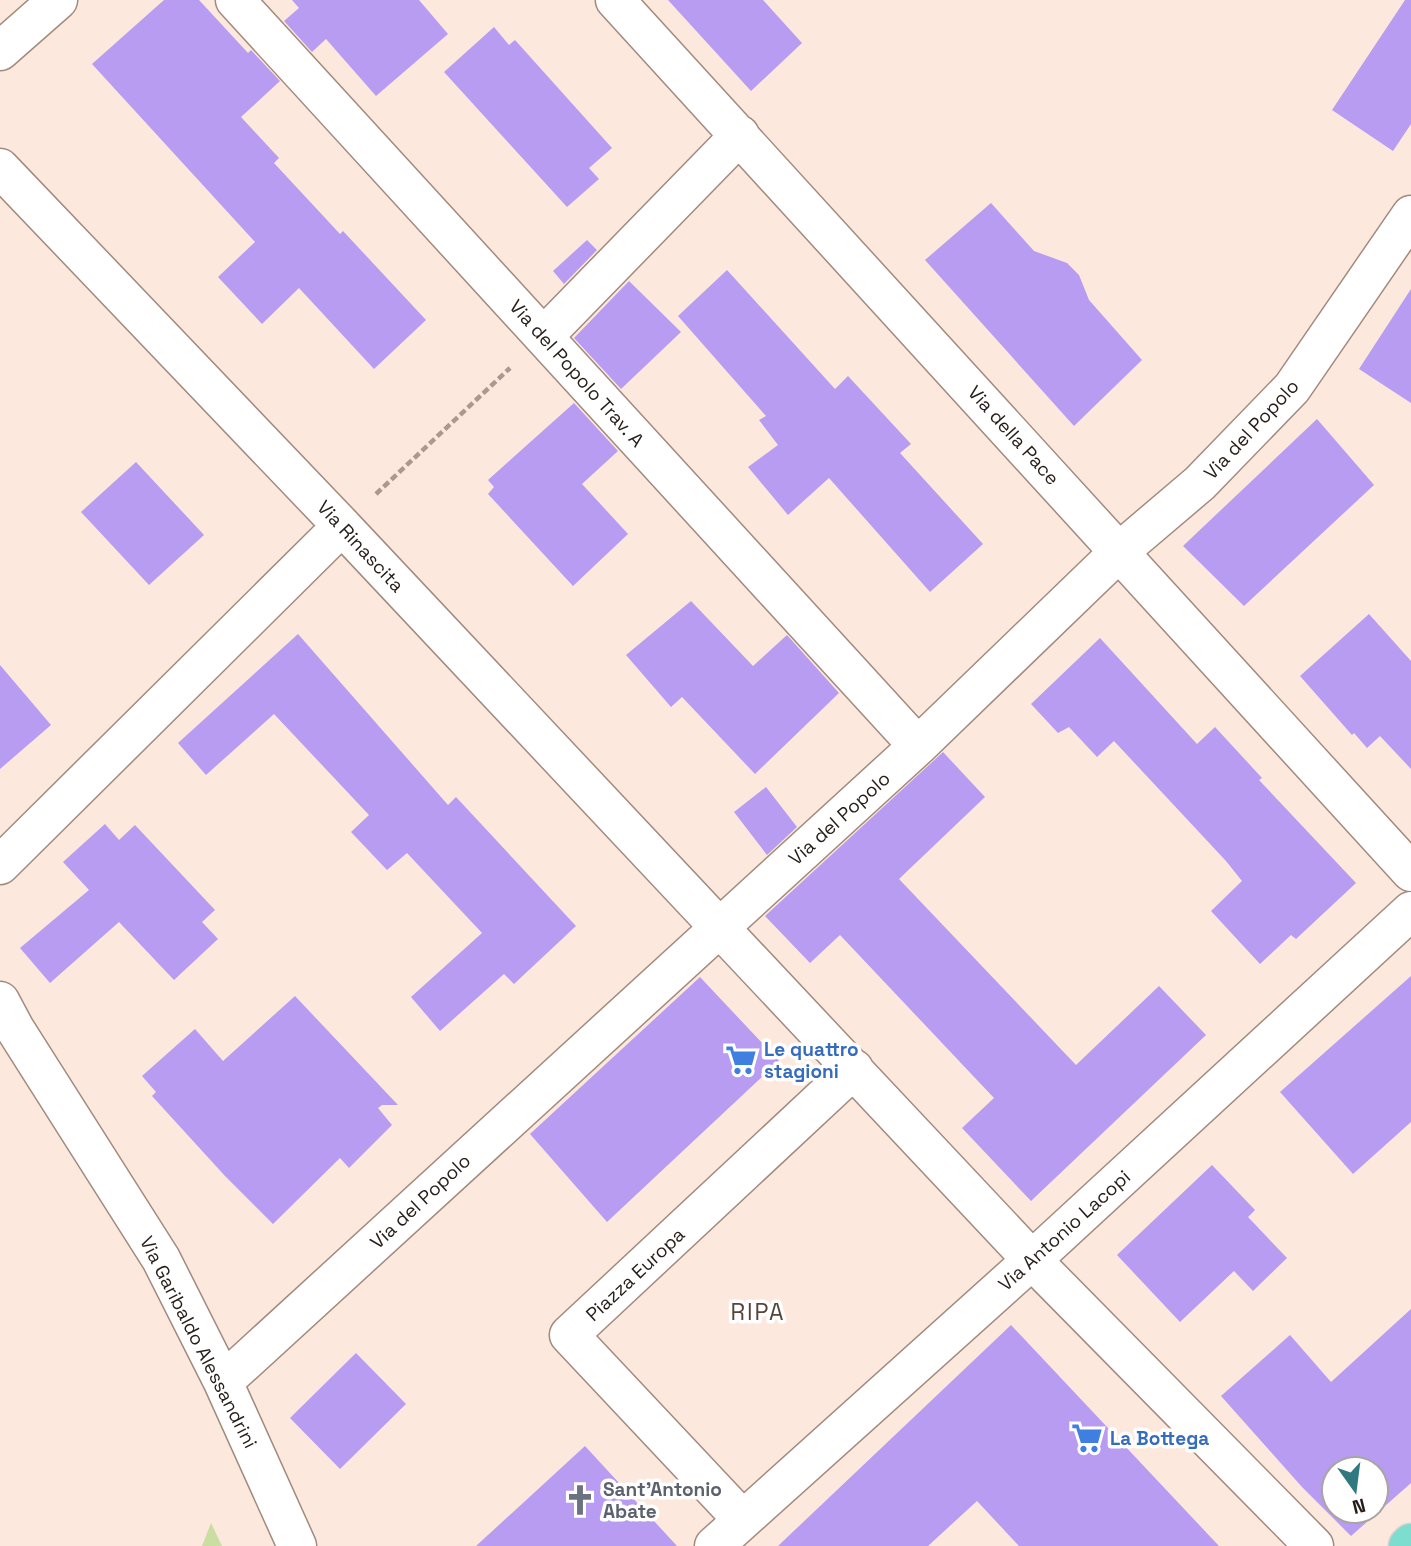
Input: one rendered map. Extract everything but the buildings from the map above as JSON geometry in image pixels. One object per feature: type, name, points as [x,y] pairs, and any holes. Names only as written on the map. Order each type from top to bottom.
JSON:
[{"type":"street","points":[[0,51],[58,0]]},
{"type":"street","name":"Via del Popolo Trav. A","points":[[235,0],[918,746]]},
{"type":"street","name":"Via della Pace","points":[[615,0],[1411,872]]},
{"type":"street","points":[[544,336],[740,135]]},
{"type":"street","name":"Via Rinascita","points":[[0,168],[342,526],[1032,1260],[1314,1546]]},
{"type":"street","name":"Via del Popolo","points":[[223,1382],[918,746],[1120,551],[1200,483],[1292,388],[1411,215]]},
{"type":"street","points":[[0,865],[342,526]]},
{"type":"street","name":"Via Antonio Lacopi","points":[[714,1546],[1032,1260],[1411,911]]},
{"type":"street","name":"Via Garibaldo Alessandrini","points":[[0,1001],[161,1259],[223,1382],[297,1546]]},
{"type":"street","name":"Piazza Europa","points":[[742,1519],[569,1335],[854,1069]]},
{"type":"path","points":[[342,526],[544,336]]},
{"type":"green space","points":[[211,1523],[222,1546],[202,1546]]},
{"type":"place","name":"Le quattro stagioni","points":[[741,1060]]},
{"type":"place","name":"La Bottega","points":[[1087,1438]]},
{"type":"place","name":"Sant'Antonio Abate","points":[[580,1500]]},
{"type":"district","name":"RIPA","points":[[758,1312]]}]
